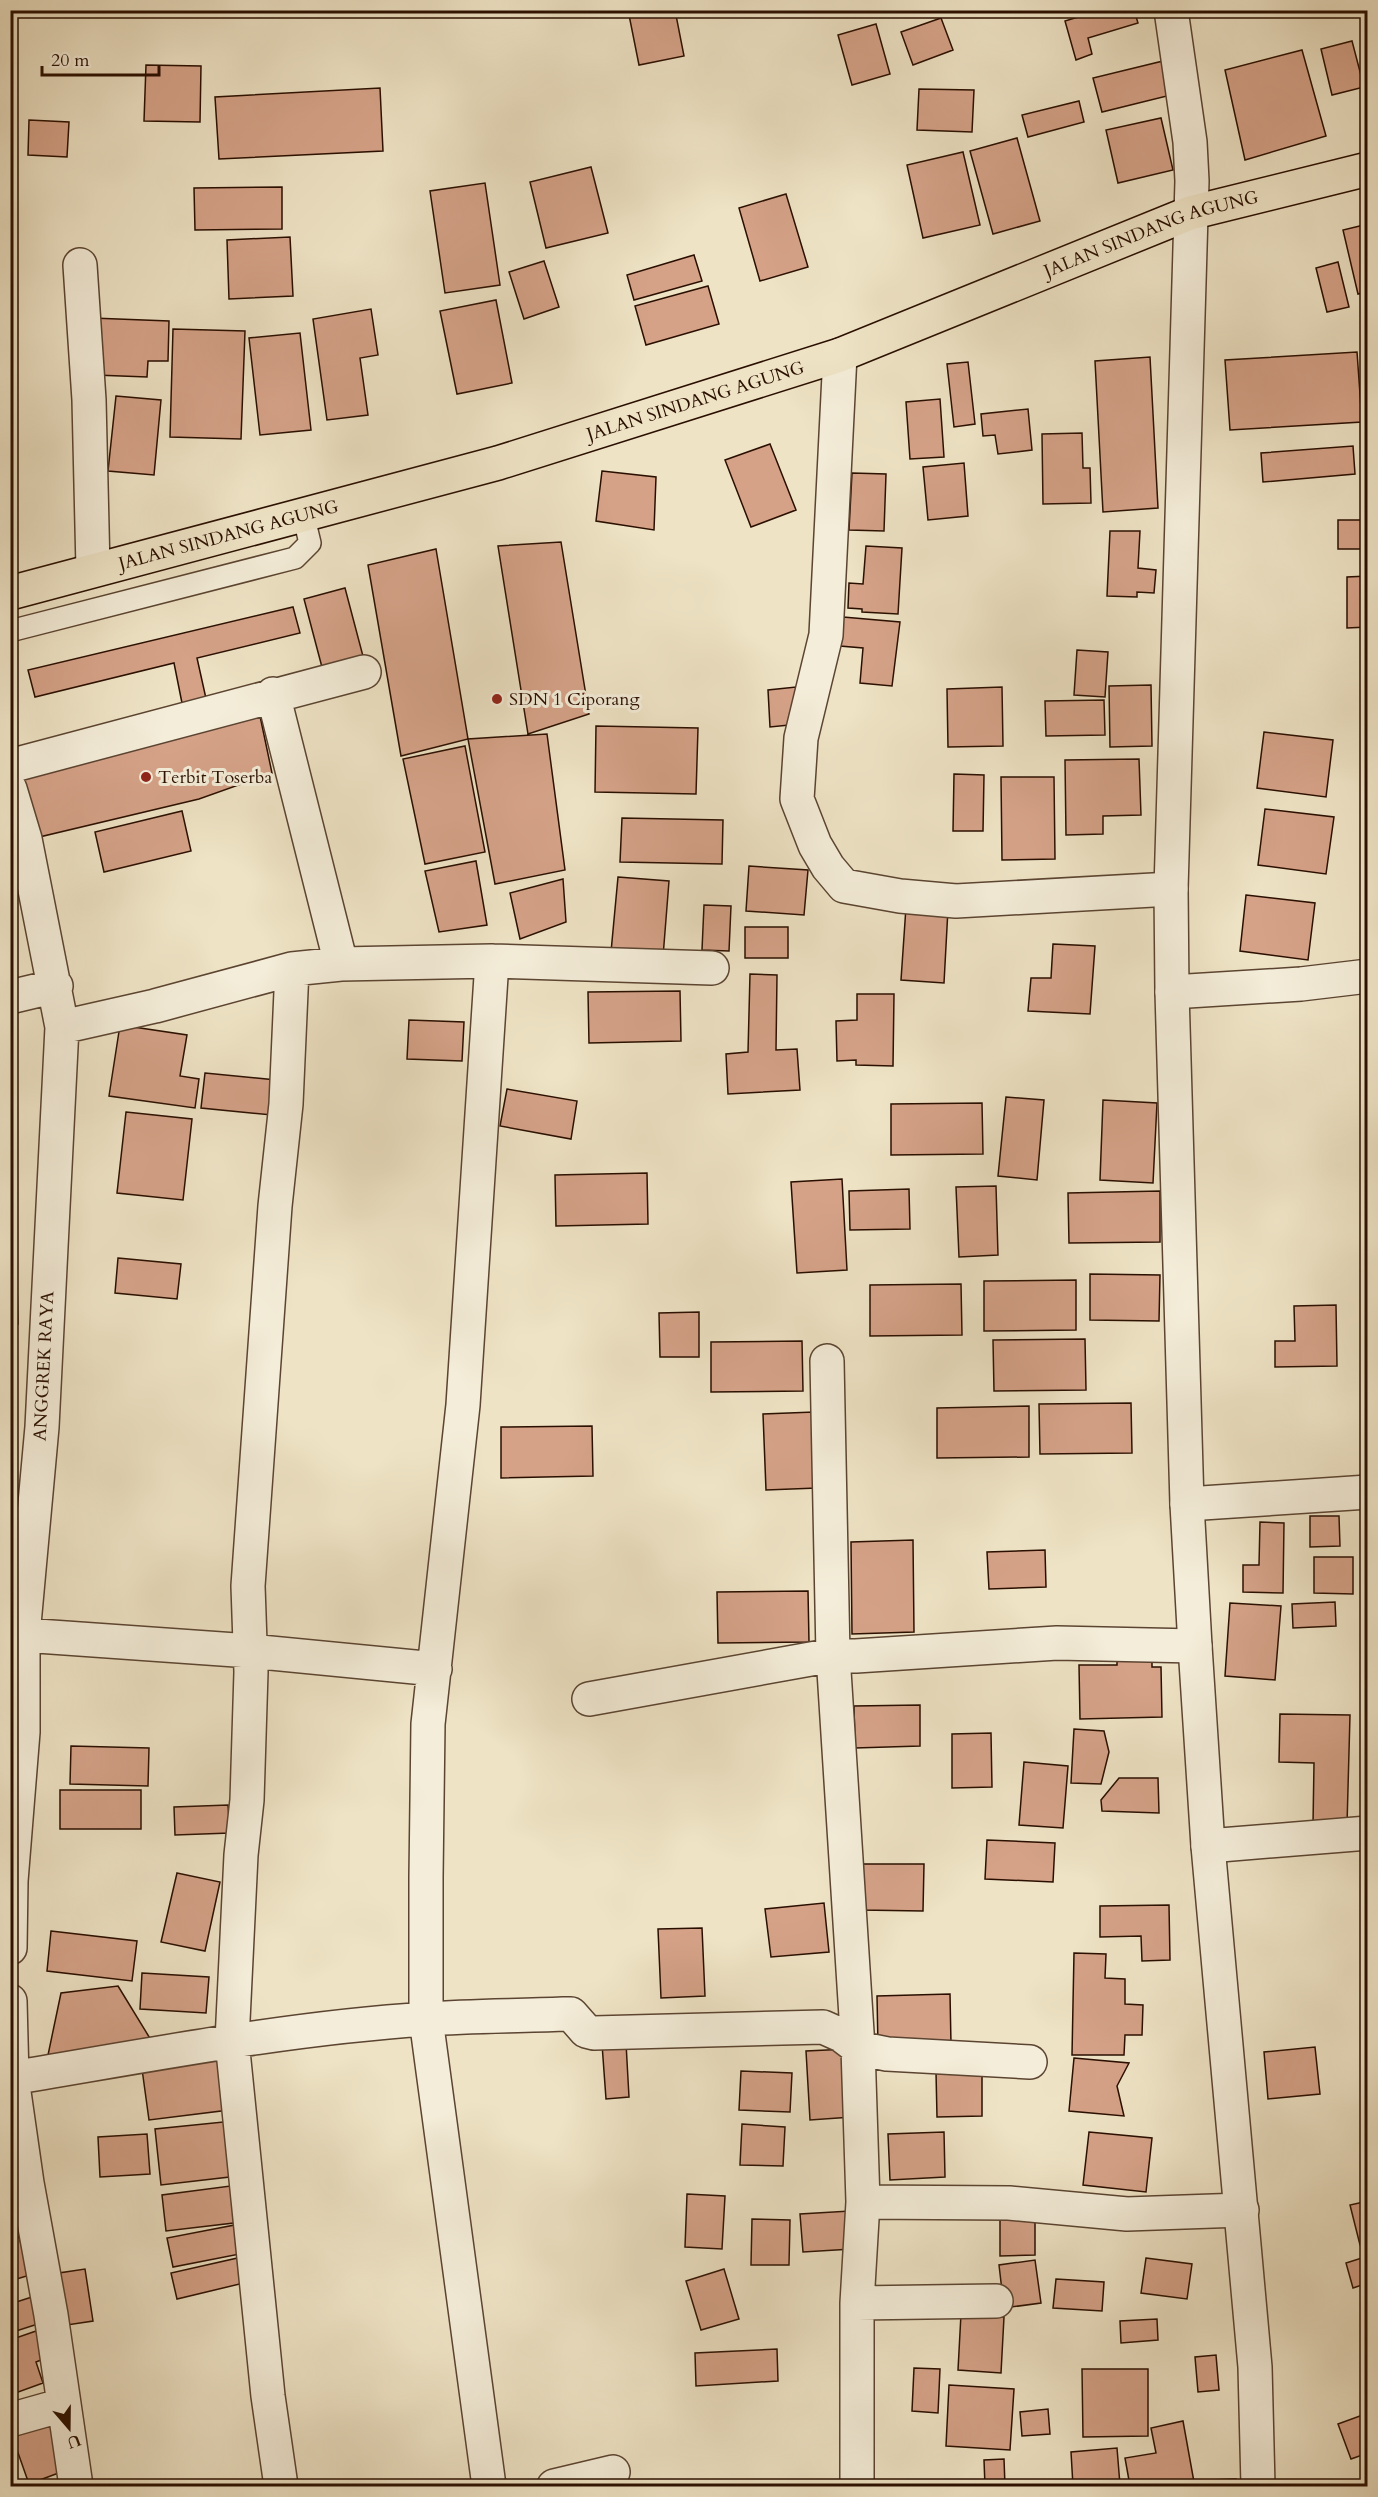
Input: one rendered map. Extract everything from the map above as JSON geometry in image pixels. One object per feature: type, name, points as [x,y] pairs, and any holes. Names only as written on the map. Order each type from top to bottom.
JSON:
[{"type":"main road","name":"JALAN SINDANG AGUNG","points":[[10,593],[164,550],[498,463],[840,355],[1191,213],[1368,170]]},
{"type":"street","points":[[1171,10],[1190,142],[1191,213],[1172,889],[1172,992],[1187,1504],[1208,1846],[1255,2367],[1258,2487]]},
{"type":"street","points":[[80,265],[89,400],[93,569]]},
{"type":"street","points":[[840,355],[826,635],[801,738],[797,799],[815,845],[828,867],[844,886],[900,896],[956,901],[1172,889]]},
{"type":"street","points":[[10,766],[273,694],[364,672]]},
{"type":"street","points":[[273,694],[341,964]]},
{"type":"street","name":"ANGGREK RAYA","points":[[10,789],[25,839],[56,986],[62,1027],[42,1427],[17,1636],[23,1732],[11,1881],[10,1948]]},
{"type":"street","points":[[489,2487],[426,2019],[428,1724],[463,1405],[492,961]]},
{"type":"street","points":[[62,1027],[155,1006],[292,969],[341,964],[492,961],[712,968]]},
{"type":"street","points":[[281,2487],[268,2396],[232,2041],[241,1855],[247,1800],[250,1652],[248,1586],[275,1206],[286,1104],[292,969]]},
{"type":"street","points":[[1172,992],[1301,984],[1368,976]]},
{"type":"street","points":[[10,997],[56,986]]},
{"type":"street","points":[[826,1361],[833,1655],[858,2048],[863,2202],[857,2303],[857,2487]]},
{"type":"street","points":[[1187,1504],[1368,1492]]},
{"type":"street","points":[[17,1636],[250,1652],[435,1669]]},
{"type":"street","points":[[589,1699],[833,1655],[856,1656],[1057,1643],[1195,1646]]},
{"type":"street","points":[[1208,1846],[1368,1833]]},
{"type":"street","points":[[10,2001],[19,2186],[51,2315],[76,2487]]},
{"type":"street","points":[[12,2078],[232,2041],[426,2019],[571,2014],[586,2031],[594,2033],[823,2027],[833,2030],[858,2048],[887,2054],[1030,2062]]},
{"type":"street","points":[[863,2202],[1009,2203],[1127,2214],[1242,2210]]},
{"type":"street","points":[[857,2303],[996,2301]]},
{"type":"street","points":[[10,2420],[63,2404]]},
{"type":"street","points":[[554,2487],[613,2472]]},
{"type":"lane","points":[[10,631],[295,558],[310,543],[303,514]]},
{"type":"lane","points":[[164,550],[174,588]]},
{"type":"building","points":[[628,10],[675,10],[684,56],[639,65]]},
{"type":"building","points":[[1101,10],[1134,10],[1138,23],[1088,38],[1092,54],[1076,60],[1065,21]]},
{"type":"building","points":[[941,18],[953,50],[913,65],[901,32]]},
{"type":"building","points":[[876,24],[890,74],[852,85],[838,35]]},
{"type":"building","points":[[1352,41],[1364,87],[1332,95],[1321,49]]},
{"type":"building","points":[[1302,50],[1326,136],[1245,160],[1225,70]]},
{"type":"building","points":[[1163,61],[1171,95],[1102,112],[1093,78]]},
{"type":"building","points":[[146,65],[201,66],[200,122],[144,121]]},
{"type":"building","points":[[380,88],[383,151],[219,159],[215,97]]},
{"type":"building","points":[[919,89],[974,90],[972,132],[917,130]]},
{"type":"building","points":[[1079,101],[1084,122],[1028,137],[1022,115]]},
{"type":"building","points":[[1161,118],[1173,170],[1118,183],[1106,130]]},
{"type":"building","points":[[29,120],[69,122],[67,157],[28,155]]},
{"type":"building","points":[[1017,138],[1040,221],[993,234],[970,151]]},
{"type":"building","points":[[963,152],[980,225],[923,238],[907,165]]},
{"type":"building","points":[[591,167],[608,233],[546,248],[530,182]]},
{"type":"building","points":[[485,183],[500,285],[445,293],[430,191]]},
{"type":"building","points":[[282,187],[282,229],[195,230],[194,188]]},
{"type":"building","points":[[786,194],[808,267],[760,281],[739,208]]},
{"type":"building","points":[[1368,224],[1368,292],[1358,294],[1343,230]]},
{"type":"building","points":[[290,237],[293,296],[229,299],[227,240]]},
{"type":"building","points":[[694,255],[702,281],[634,300],[627,275]]},
{"type":"building","points":[[544,261],[559,307],[524,319],[509,272]]},
{"type":"building","points":[[1338,262],[1349,307],[1327,312],[1316,268]]},
{"type":"building","points":[[708,286],[719,324],[646,345],[635,306]]},
{"type":"building","points":[[496,300],[512,383],[457,394],[440,311]]},
{"type":"building","points":[[371,309],[378,355],[360,358],[368,415],[327,420],[313,319]]},
{"type":"building","points":[[92,318],[169,321],[168,361],[148,361],[147,377],[95,375]]},
{"type":"building","points":[[173,329],[245,331],[241,439],[170,437]]},
{"type":"building","points":[[300,333],[311,430],[260,435],[249,338]]},
{"type":"building","points":[[1357,352],[1362,422],[1230,430],[1225,360]]},
{"type":"building","points":[[1150,357],[1158,508],[1103,512],[1095,361]]},
{"type":"building","points":[[968,362],[975,424],[954,427],[947,364]]},
{"type":"building","points":[[116,396],[161,400],[154,475],[108,471]]},
{"type":"building","points":[[940,399],[944,457],[910,459],[906,402]]},
{"type":"building","points":[[1028,409],[1032,450],[998,454],[995,435],[983,436],[981,414]]},
{"type":"building","points":[[1082,433],[1083,468],[1090,468],[1091,503],[1043,504],[1042,434]]},
{"type":"building","points":[[770,444],[796,510],[751,527],[725,460]]},
{"type":"building","points":[[1353,446],[1355,474],[1263,482],[1261,453]]},
{"type":"building","points":[[964,463],[968,516],[928,520],[923,467]]},
{"type":"building","points":[[602,471],[656,477],[654,530],[596,521]]},
{"type":"building","points":[[852,473],[886,474],[884,531],[849,530]]},
{"type":"building","points":[[1338,520],[1368,520],[1368,549],[1338,549]]},
{"type":"building","points":[[1110,531],[1140,531],[1138,568],[1156,570],[1154,593],[1137,592],[1137,597],[1107,596]]},
{"type":"building","points":[[561,542],[589,714],[528,734],[498,546]]},
{"type":"building","points":[[866,546],[902,548],[898,614],[862,612],[862,609],[848,608],[849,583],[863,584]]},
{"type":"building","points":[[436,549],[468,739],[401,756],[368,565]]},
{"type":"building","points":[[1368,576],[1368,627],[1347,628],[1347,577]]},
{"type":"building","points":[[345,588],[364,660],[323,671],[304,599]]},
{"type":"building","points":[[293,607],[300,633],[197,658],[207,703],[183,708],[174,663],[35,697],[28,670]]},
{"type":"building","points":[[843,617],[900,622],[892,686],[860,683],[863,648],[840,646]]},
{"type":"building","points":[[1077,650],[1108,652],[1105,697],[1074,695]]},
{"type":"building","points":[[1151,685],[1152,746],[1110,747],[1109,686]]},
{"type":"building","points":[[796,687],[799,724],[770,727],[768,690]]},
{"type":"building","points":[[1002,687],[1003,746],[948,747],[947,689]]},
{"type":"building","points":[[1104,700],[1105,735],[1046,736],[1045,701]]},
{"type":"building","name":"Terbit Toserba","points":[[260,716],[272,773],[199,799],[35,838],[16,780]]},
{"type":"building","points":[[596,726],[698,728],[696,794],[595,792]]},
{"type":"building","points":[[1264,732],[1333,740],[1326,797],[1257,788]]},
{"type":"building","points":[[547,734],[565,870],[495,884],[468,739]]},
{"type":"building","points":[[465,746],[485,852],[425,864],[403,759]]},
{"type":"building","points":[[1139,759],[1141,815],[1103,816],[1103,834],[1066,835],[1065,760]]},
{"type":"building","points":[[954,774],[984,775],[983,831],[953,831]]},
{"type":"building","points":[[1001,777],[1054,777],[1055,859],[1002,860]]},
{"type":"building","points":[[1265,809],[1334,817],[1326,874],[1258,865]]},
{"type":"building","points":[[182,811],[191,851],[104,872],[95,832]]},
{"type":"building","points":[[622,818],[723,820],[722,864],[620,862]]},
{"type":"building","points":[[476,861],[487,925],[439,932],[425,871]]},
{"type":"building","points":[[749,866],[808,870],[804,915],[746,911]]},
{"type":"building","points":[[618,877],[669,881],[663,957],[611,952]]},
{"type":"building","points":[[563,879],[566,922],[520,939],[510,893]]},
{"type":"building","points":[[1246,895],[1315,903],[1308,960],[1240,951]]},
{"type":"building","points":[[704,905],[731,906],[729,951],[702,950]]},
{"type":"building","points":[[906,907],[948,909],[944,983],[901,980]]},
{"type":"building","points":[[1363,919],[1368,919],[1368,954],[1365,955]]},
{"type":"building","points":[[745,927],[788,927],[788,958],[745,958]]},
{"type":"building","points":[[1053,944],[1095,946],[1090,1014],[1028,1011],[1031,978],[1051,978]]},
{"type":"building","points":[[750,974],[777,975],[776,1050],[797,1049],[800,1090],[728,1094],[726,1054],[748,1052]]},
{"type":"building","points":[[680,991],[681,1041],[589,1043],[588,992]]},
{"type":"building","points":[[857,994],[894,994],[893,1066],[856,1065],[856,1060],[837,1061],[836,1021],[857,1020]]},
{"type":"building","points":[[409,1020],[464,1022],[462,1061],[407,1059]]},
{"type":"building","points":[[120,1025],[187,1035],[180,1076],[199,1079],[195,1108],[109,1096]]},
{"type":"building","points":[[205,1073],[276,1080],[272,1115],[201,1108]]},
{"type":"building","points":[[507,1089],[577,1101],[571,1139],[500,1126]]},
{"type":"building","points":[[1006,1097],[1044,1100],[1037,1180],[998,1176]]},
{"type":"building","points":[[1103,1100],[1157,1103],[1153,1183],[1100,1180]]},
{"type":"building","points":[[982,1103],[983,1154],[891,1155],[891,1104]]},
{"type":"building","points":[[126,1112],[192,1119],[183,1200],[117,1193]]},
{"type":"building","points":[[647,1173],[648,1224],[556,1226],[555,1175]]},
{"type":"building","points":[[842,1179],[847,1270],[797,1273],[791,1182]]},
{"type":"building","points":[[996,1186],[998,1255],[959,1257],[956,1187]]},
{"type":"building","points":[[909,1189],[910,1229],[850,1230],[849,1191]]},
{"type":"building","points":[[1160,1191],[1160,1242],[1069,1243],[1068,1193]]},
{"type":"building","points":[[118,1258],[181,1264],[177,1299],[115,1293]]},
{"type":"building","points":[[1090,1274],[1160,1275],[1159,1321],[1090,1320]]},
{"type":"building","points":[[1076,1280],[1076,1330],[984,1331],[984,1281]]},
{"type":"building","points":[[10,1283],[17,1283],[18,1324],[10,1324]]},
{"type":"building","points":[[961,1284],[962,1335],[870,1336],[870,1285]]},
{"type":"building","points":[[1336,1305],[1337,1366],[1275,1367],[1275,1341],[1295,1341],[1294,1306]]},
{"type":"building","points":[[699,1312],[699,1357],[660,1357],[659,1313]]},
{"type":"building","points":[[1085,1339],[1086,1390],[994,1391],[993,1340]]},
{"type":"building","points":[[802,1341],[803,1391],[711,1392],[711,1342]]},
{"type":"building","points":[[1131,1403],[1132,1453],[1040,1454],[1039,1404]]},
{"type":"building","points":[[1029,1406],[1029,1457],[937,1458],[937,1408]]},
{"type":"building","points":[[814,1412],[817,1488],[766,1490],[763,1414]]},
{"type":"building","points":[[592,1426],[593,1476],[501,1478],[501,1427]]},
{"type":"building","points":[[1310,1516],[1339,1516],[1340,1546],[1310,1547]]},
{"type":"building","points":[[1260,1522],[1284,1523],[1283,1593],[1243,1592],[1243,1565],[1259,1565]]},
{"type":"building","points":[[913,1540],[914,1632],[852,1634],[851,1542]]},
{"type":"building","points":[[1045,1550],[1046,1587],[989,1589],[987,1552]]},
{"type":"building","points":[[1314,1557],[1353,1557],[1353,1594],[1314,1593]]},
{"type":"building","points":[[808,1591],[809,1642],[718,1643],[717,1592]]},
{"type":"building","points":[[1335,1602],[1336,1626],[1293,1628],[1292,1604]]},
{"type":"building","points":[[1230,1603],[1281,1606],[1275,1680],[1225,1676]]},
{"type":"building","points":[[1117,1656],[1152,1656],[1152,1667],[1161,1667],[1162,1717],[1080,1719],[1079,1665],[1117,1665]]},
{"type":"building","points":[[920,1705],[920,1746],[855,1748],[854,1706]]},
{"type":"building","points":[[1280,1714],[1350,1715],[1347,1825],[1313,1825],[1314,1763],[1279,1762]]},
{"type":"building","points":[[1074,1729],[1104,1731],[1109,1752],[1101,1784],[1071,1783]]},
{"type":"building","points":[[991,1733],[992,1787],[952,1788],[952,1734]]},
{"type":"building","points":[[71,1746],[149,1748],[148,1786],[70,1784]]},
{"type":"building","points":[[1024,1762],[1068,1766],[1063,1828],[1019,1825]]},
{"type":"building","points":[[1119,1778],[1158,1778],[1159,1813],[1102,1811],[1101,1800]]},
{"type":"building","points":[[60,1790],[141,1790],[141,1829],[60,1829]]},
{"type":"building","points":[[228,1805],[230,1833],[175,1835],[174,1807]]},
{"type":"building","points":[[987,1840],[1055,1843],[1053,1882],[985,1879]]},
{"type":"building","points":[[861,1864],[924,1864],[923,1911],[860,1910]]},
{"type":"building","points":[[177,1873],[220,1882],[205,1951],[161,1942]]},
{"type":"building","points":[[824,1903],[829,1952],[771,1957],[765,1909]]},
{"type":"building","points":[[1169,1905],[1170,1960],[1142,1961],[1141,1936],[1100,1937],[1100,1906]]},
{"type":"building","points":[[702,1928],[705,1996],[661,1998],[658,1929]]},
{"type":"building","points":[[51,1931],[137,1941],[132,1981],[47,1971]]},
{"type":"building","points":[[1074,1953],[1106,1954],[1105,1978],[1125,1979],[1125,2004],[1143,2005],[1142,2035],[1125,2035],[1124,2055],[1072,2055]]},
{"type":"building","points":[[142,1973],[209,1977],[206,2013],[140,2009]]},
{"type":"building","points":[[118,1986],[151,2040],[48,2055],[61,1993]]},
{"type":"building","points":[[950,1994],[951,2044],[878,2046],[877,1996]]},
{"type":"building","points":[[626,2043],[629,2097],[606,2099],[602,2044]]},
{"type":"building","points":[[1315,2047],[1320,2094],[1268,2099],[1264,2052]]},
{"type":"building","points":[[848,2049],[852,2117],[810,2120],[806,2051]]},
{"type":"building","points":[[222,2057],[229,2110],[149,2120],[142,2069]]},
{"type":"building","points":[[1074,2058],[1129,2063],[1117,2086],[1124,2116],[1069,2111]]},
{"type":"building","points":[[741,2071],[792,2073],[790,2112],[739,2110]]},
{"type":"building","points":[[982,2071],[982,2116],[937,2117],[936,2072]]},
{"type":"building","points":[[233,2121],[238,2176],[161,2185],[155,2129]]},
{"type":"building","points":[[742,2124],[785,2127],[783,2166],[740,2165]]},
{"type":"building","points":[[944,2132],[945,2177],[890,2180],[888,2134]]},
{"type":"building","points":[[1089,2132],[1152,2138],[1146,2192],[1083,2185]]},
{"type":"building","points":[[147,2134],[150,2174],[100,2177],[98,2137]]},
{"type":"building","points":[[238,2185],[242,2222],[166,2231],[162,2195]]},
{"type":"building","points":[[687,2194],[725,2196],[722,2249],[685,2247]]},
{"type":"building","points":[[1368,2201],[1368,2244],[1360,2245],[1350,2205]]},
{"type":"building","points":[[850,2211],[852,2249],[803,2252],[800,2214]]},
{"type":"building","points":[[1000,2218],[1035,2218],[1035,2255],[1000,2256]]},
{"type":"building","points":[[752,2219],[790,2220],[789,2265],[751,2265]]},
{"type":"building","points":[[240,2224],[245,2253],[173,2267],[167,2238]]},
{"type":"building","points":[[19,2237],[30,2275],[10,2281],[10,2239]]},
{"type":"building","points":[[1368,2256],[1368,2283],[1353,2288],[1346,2263]]},
{"type":"building","points":[[242,2257],[248,2282],[177,2299],[171,2273]]},
{"type":"building","points":[[1146,2258],[1192,2264],[1187,2299],[1141,2293]]},
{"type":"building","points":[[1035,2260],[1041,2303],[1004,2308],[999,2265]]},
{"type":"building","points":[[85,2269],[93,2321],[67,2325],[59,2273]]},
{"type":"building","points":[[724,2269],[739,2319],[701,2330],[686,2281]]},
{"type":"building","points":[[1056,2279],[1104,2282],[1102,2311],[1053,2308]]},
{"type":"building","points":[[35,2296],[44,2322],[10,2333],[10,2304]]},
{"type":"building","points":[[961,2314],[1004,2317],[1001,2373],[958,2370]]},
{"type":"building","points":[[1157,2319],[1158,2340],[1121,2343],[1120,2321]]},
{"type":"building","points":[[36,2331],[46,2358],[36,2362],[43,2383],[10,2395],[10,2340]]},
{"type":"building","points":[[777,2349],[778,2381],[696,2386],[695,2353]]},
{"type":"building","points":[[1216,2355],[1219,2390],[1198,2392],[1195,2357]]},
{"type":"building","points":[[914,2368],[940,2369],[938,2413],[912,2411]]},
{"type":"building","points":[[1082,2369],[1148,2369],[1148,2436],[1083,2437]]},
{"type":"building","points":[[949,2385],[1014,2389],[1010,2450],[946,2446]]},
{"type":"building","points":[[1048,2409],[1050,2434],[1022,2436],[1020,2412]]},
{"type":"building","points":[[52,2413],[72,2468],[29,2484],[10,2430]]},
{"type":"building","points":[[1368,2413],[1368,2453],[1351,2459],[1338,2424]]},
{"type":"building","points":[[1183,2421],[1194,2482],[1172,2486],[1130,2486],[1125,2458],[1156,2453],[1151,2428]]},
{"type":"building","points":[[1117,2448],[1120,2485],[1073,2486],[1071,2452]]},
{"type":"building","points":[[1004,2459],[1005,2486],[985,2486],[984,2460]]},
{"type":"building","points":[[66,2477],[69,2486],[40,2486]]},
{"type":"building","points":[[1236,2479],[1237,2486],[1208,2486],[1208,2480]]},
{"type":"place","name":"SDN 1 Ciporang","points":[[497,699]]},
{"type":"place","name":"Terbit Toserba","points":[[146,777]]}]
